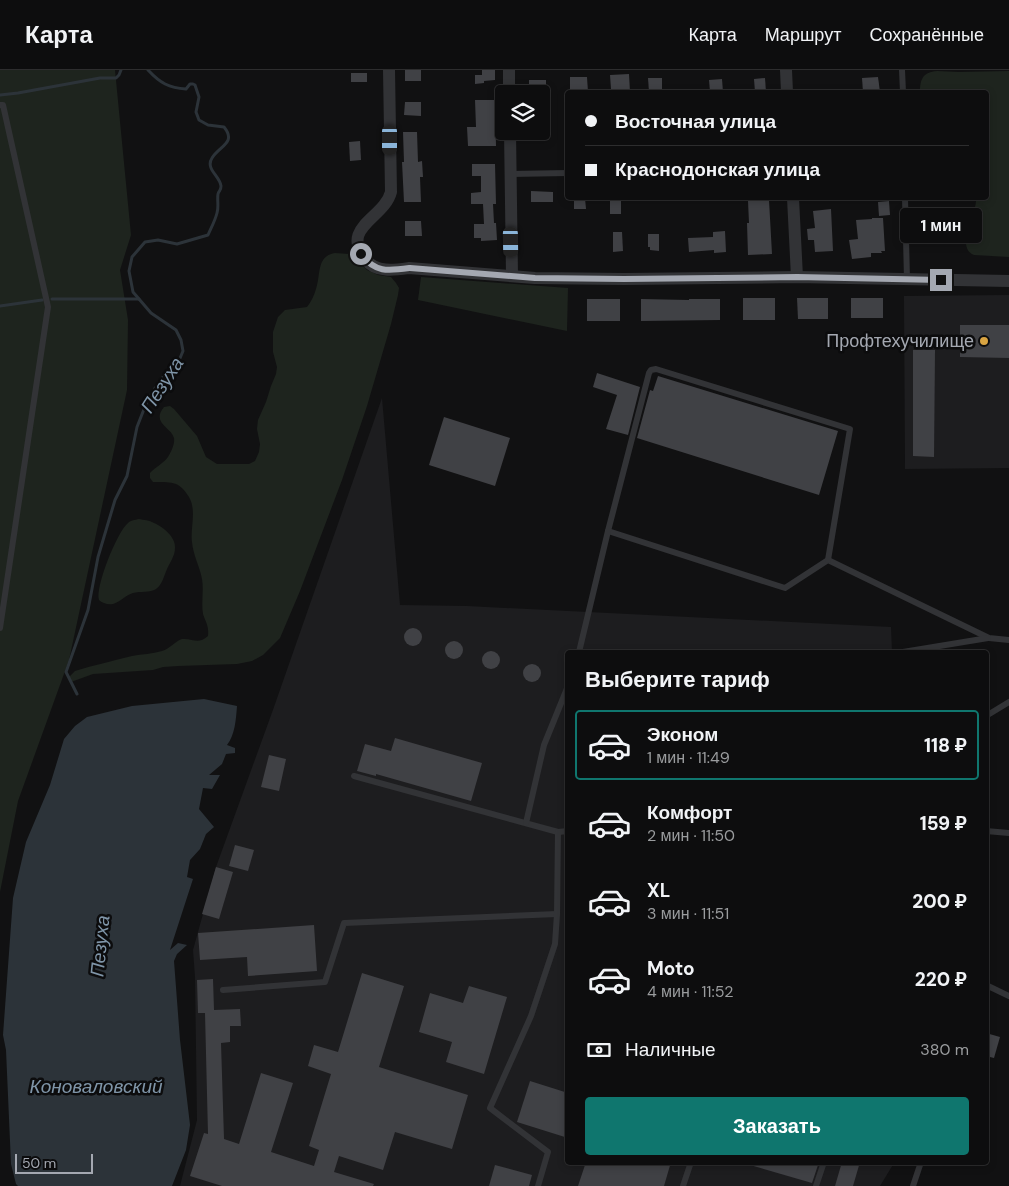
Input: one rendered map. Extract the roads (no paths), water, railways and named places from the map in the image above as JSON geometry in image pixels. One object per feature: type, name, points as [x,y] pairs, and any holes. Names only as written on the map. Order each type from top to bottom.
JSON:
[{"type":"street","points":[[389,70],[391,192],[384,205],[360,230],[357,241],[361,254],[374,267],[535,278],[797,277],[1009,281]]},
{"type":"street","points":[[509,70],[509,85]]},
{"type":"street","points":[[786,70],[787,90]]},
{"type":"street","points":[[510,140],[512,275]]},
{"type":"street","points":[[793,200],[797,277]]},
{"type":"lane","points":[[902,70],[903,90]]},
{"type":"lane","points":[[0,105],[3,105],[48,307],[2,595],[0,628]]},
{"type":"lane","points":[[510,174],[565,173]]},
{"type":"lane","points":[[905,200],[907,279]]},
{"type":"lane","points":[[579,650],[608,531],[651,370],[656,369],[850,429],[828,560],[785,588],[608,531]]},
{"type":"lane","points":[[828,560],[989,638]]},
{"type":"lane","points":[[915,650],[989,638],[1009,640]]},
{"type":"lane","points":[[526,823],[544,745],[565,693]]},
{"type":"lane","points":[[989,714],[1009,702]]},
{"type":"lane","points":[[354,776],[558,832],[565,831]]},
{"type":"lane","points":[[989,831],[1009,833]]},
{"type":"lane","points":[[538,1186],[548,1152],[490,1108],[531,1016],[555,944],[558,832]]},
{"type":"lane","points":[[223,990],[325,982],[344,923],[557,914]]},
{"type":"lane","points":[[989,987],[1009,996]]},
{"type":"lane","points":[[683,1186],[690,1165]]},
{"type":"lane","points":[[816,1186],[823,1165]]},
{"type":"lane","points":[[913,1186],[919,1165]]},
{"type":"water","name":"Коноваловский","points":[[204,699],[237,706],[236,721],[227,745],[235,748],[235,753],[226,754],[222,764],[209,775],[220,775],[212,789],[203,788],[199,809],[214,827],[206,834],[200,849],[190,860],[187,877],[193,879],[170,950],[178,943],[187,945],[177,954],[174,961],[180,1040],[190,1125],[186,1150],[172,1186],[18,1186],[11,1164],[6,1050],[3,1035],[13,898],[26,842],[50,785],[64,739],[75,726],[87,717],[132,706]]},
{"type":"waterway","points":[[0,95],[100,78],[116,78],[121,70]]},
{"type":"waterway","name":"Пезуха","points":[[77,694],[66,672],[88,610],[98,557],[115,500],[127,476],[137,427],[148,399],[161,379],[178,363],[183,351],[181,340],[176,330],[151,313],[133,292],[129,271],[132,257],[145,242],[158,240],[177,244],[208,235],[217,213],[218,194],[221,189],[220,182],[210,166],[210,162],[215,154],[226,144],[229,137],[224,127],[208,125],[199,120],[196,112],[199,97],[195,85],[190,84],[186,89],[170,86],[148,70]]},
{"type":"waterway","points":[[52,299],[139,299]]},
{"type":"waterway","points":[[0,306],[42,300]]},
{"type":"place","name":"Профтехучилище","points":[[984,341]]}]
